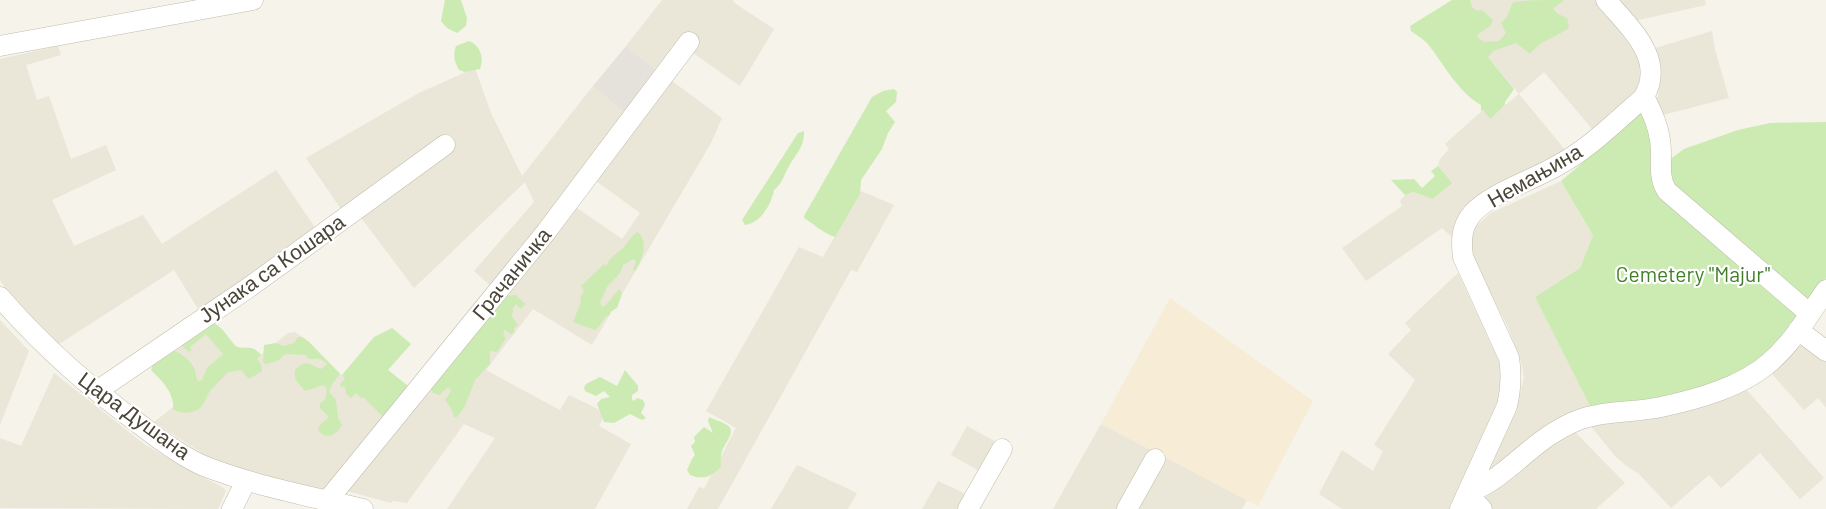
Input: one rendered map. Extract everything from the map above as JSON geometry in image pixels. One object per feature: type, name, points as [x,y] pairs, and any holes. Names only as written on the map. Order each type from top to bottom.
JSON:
[{"type":"street","points":[[0,46],[253,0]]},
{"type":"street","points":[[1606,0],[1635,34],[1648,56],[1652,79],[1644,96],[1658,127],[1661,142],[1661,178],[1668,191],[1804,322],[1826,351]]},
{"type":"street","name":"Грачаничка","points":[[327,501],[532,249],[689,42]]},
{"type":"street","name":"Немањина","points":[[1464,501],[1507,406],[1512,373],[1509,358],[1463,257],[1461,244],[1463,226],[1486,202],[1581,152],[1644,96]]},
{"type":"street","name":"Јунака са Кошара","points":[[97,391],[251,286],[445,145]]},
{"type":"street","points":[[1464,501],[1503,473],[1537,443],[1556,430],[1574,422],[1594,415],[1660,407],[1701,396],[1748,377],[1771,361],[1804,322],[1826,290]]},
{"type":"street","name":"Цара Душана","points":[[0,297],[57,358],[172,448],[201,465],[246,481],[363,509]]},
{"type":"street","points":[[969,509],[1002,449]]},
{"type":"street","points":[[1127,509],[1155,459]]},
{"type":"street","points":[[232,509],[246,481]]},
{"type":"street","points":[[1464,501],[1482,509]]},
{"type":"shaded area","points":[[662,0],[734,0],[733,2],[774,29],[740,86],[693,53],[699,43],[688,35],[660,73],[626,46]]},
{"type":"shaded area","points":[[1455,0],[1596,0],[1638,55],[1644,70],[1638,88],[1592,129],[1544,72],[1519,94],[1446,6]]},
{"type":"shaded area","points":[[1617,0],[1705,0],[1706,5],[1634,21]]},
{"type":"shaded area","points":[[1712,31],[1729,98],[1659,116],[1653,103],[1658,96],[1660,83],[1657,61],[1652,49]]},
{"type":"shaded area","points":[[58,46],[61,55],[26,65],[37,100],[49,96],[71,159],[106,145],[116,170],[52,200],[74,246],[143,215],[162,244],[276,170],[316,229],[200,312],[174,270],[59,344],[9,294],[0,280],[0,59]]},
{"type":"shaded area","points":[[626,46],[660,73],[627,115],[593,86]]},
{"type":"shaded area","points":[[475,68],[491,113],[522,176],[593,86],[627,115],[493,288],[474,271],[534,202],[525,182],[414,288],[359,215],[455,147],[447,135],[343,212],[306,158],[419,93]]},
{"type":"shaded area","points":[[668,78],[722,118],[711,143],[592,345],[533,309],[486,370],[560,410],[569,395],[606,413],[599,426],[631,444],[595,509],[447,509],[495,438],[464,424],[407,503],[393,501],[391,503],[343,490],[574,206],[622,239],[640,213],[592,178]]},
{"type":"shaded area","points":[[1519,94],[1566,151],[1534,169],[1455,240],[1442,228],[1366,281],[1342,248],[1402,206],[1400,201],[1405,195],[1412,192],[1434,199],[1451,183],[1438,166],[1440,159],[1449,149],[1445,144],[1483,110],[1490,118]]},
{"type":"shaded area","points":[[1561,181],[1593,235],[1580,268],[1535,297],[1591,408],[1495,471],[1489,471],[1487,467],[1518,400],[1524,378],[1522,365],[1507,325],[1474,261],[1471,239],[1474,228],[1491,213]]},
{"type":"shaded area","points":[[861,191],[894,205],[857,272],[851,270],[718,509],[687,509],[699,487],[704,489],[736,428],[706,411],[799,247],[823,257]]},
{"type":"shaded area","points":[[1458,273],[1502,368],[1503,384],[1494,412],[1450,509],[1342,509],[1319,494],[1342,450],[1373,471],[1383,451],[1374,445],[1415,380],[1388,354],[1411,330],[1405,323]]},
{"type":"shaded area","points":[[1170,298],[1313,401],[1258,506],[1101,424]]},
{"type":"shaded area","points":[[0,320],[29,351],[0,425]]},
{"type":"shaded area","points":[[210,322],[246,367],[288,333],[295,332],[308,341],[387,421],[330,492],[278,480],[214,461],[154,422],[201,385],[173,348]]},
{"type":"shaded area","points":[[1807,340],[1826,362],[1826,408],[1818,398],[1804,410],[1771,373]]},
{"type":"shaded area","points":[[54,373],[144,444],[224,488],[226,491],[218,509],[0,508],[0,438],[21,446]]},
{"type":"shaded area","points":[[1745,388],[1824,478],[1800,499],[1760,453],[1721,488],[1709,475],[1671,508],[1638,473],[1615,456],[1589,424]]},
{"type":"shaded area","points":[[1101,424],[1153,451],[1119,509],[1053,509]]},
{"type":"shaded area","points":[[967,426],[1000,444],[983,473],[951,455]]},
{"type":"shaded area","points":[[1574,431],[1625,483],[1596,509],[1488,509],[1481,501],[1549,446]]},
{"type":"shaded area","points":[[1161,455],[1247,500],[1242,509],[1130,509]]},
{"type":"shaded area","points":[[797,465],[857,493],[848,509],[771,509]]},
{"type":"shaded area","points":[[938,481],[968,495],[961,509],[922,509]]},
{"type":"green space","points":[[445,0],[461,0],[467,18],[466,26],[457,33],[447,28],[441,21]]},
{"type":"green space","points":[[1452,0],[1470,0],[1472,7],[1477,11],[1482,10],[1493,20],[1490,26],[1477,35],[1485,42],[1499,41],[1506,33],[1501,23],[1507,17],[1514,2],[1564,0],[1553,9],[1567,18],[1569,28],[1544,42],[1530,54],[1516,43],[1493,51],[1488,57],[1514,89],[1505,105],[1490,119],[1483,110],[1481,111],[1481,105],[1458,85],[1427,43],[1411,31],[1410,26]]},
{"type":"green space","points":[[469,41],[479,49],[481,65],[480,69],[465,72],[459,70],[454,52],[456,46]]},
{"type":"green space","points":[[894,89],[897,92],[896,102],[886,111],[895,122],[882,149],[861,180],[860,194],[835,237],[804,216],[872,97],[883,91]]},
{"type":"green space","name":"Cemetery \"Majur\"","points":[[1653,103],[1666,170],[1672,158],[1684,149],[1738,130],[1770,123],[1826,122],[1826,278],[1765,360],[1735,378],[1655,401],[1591,408],[1535,297],[1580,268],[1593,235],[1561,181]]},
{"type":"green space","points":[[804,131],[802,146],[774,190],[765,212],[756,220],[745,225],[742,220],[798,133]]},
{"type":"green space","points":[[1438,166],[1452,183],[1433,199],[1413,192],[1405,195],[1391,180],[1414,179],[1422,188],[1435,176],[1431,171]]},
{"type":"green space","points":[[638,232],[644,246],[638,267],[635,271],[633,269],[636,262],[634,259],[623,265],[620,273],[607,287],[600,302],[602,307],[606,305],[619,289],[622,294],[617,308],[610,312],[610,315],[595,330],[573,322],[584,291],[581,286],[604,264],[606,266]]},
{"type":"green space","points":[[516,295],[525,304],[521,309],[516,304],[513,308],[512,317],[518,325],[514,328],[514,333],[510,334],[505,329],[503,334],[506,338],[497,352],[490,351],[490,364],[475,380],[465,406],[457,417],[454,417],[445,400],[451,391],[448,387],[440,395],[433,393],[431,389],[505,296]]},
{"type":"green space","points":[[210,322],[222,329],[237,347],[256,350],[261,355],[257,359],[262,366],[262,371],[249,379],[241,370],[228,372],[210,392],[201,407],[186,413],[177,411],[173,409],[172,398],[166,387],[151,370],[153,364],[172,350],[189,361],[198,381],[202,380],[207,368],[223,354],[206,334],[190,347],[192,350],[189,352],[179,343]]},
{"type":"green space","points":[[392,328],[411,344],[388,370],[412,389],[387,421],[364,398],[356,393],[351,398],[346,394],[345,387],[341,387],[340,384],[345,379],[342,375],[374,337]]},
{"type":"green space","points":[[298,337],[308,341],[340,374],[329,392],[336,400],[338,418],[342,425],[337,432],[328,436],[318,430],[319,426],[329,417],[320,408],[320,403],[325,400],[327,388],[323,385],[305,391],[295,377],[295,370],[302,364],[321,369],[327,364],[321,359],[309,359],[305,355],[285,354],[279,360],[263,363],[264,345],[276,343],[284,346],[294,343]]},
{"type":"green space","points":[[625,370],[638,386],[638,391],[632,395],[632,399],[634,401],[637,398],[643,400],[645,405],[641,413],[646,418],[642,420],[630,414],[614,423],[604,422],[597,404],[601,399],[610,397],[604,391],[596,396],[585,391],[584,388],[586,384],[600,377],[617,386]]},
{"type":"green space","points":[[709,417],[722,422],[731,430],[721,453],[721,466],[707,476],[690,475],[687,470],[695,455],[691,446],[695,442],[694,437],[704,427],[713,433],[708,421]]}]
